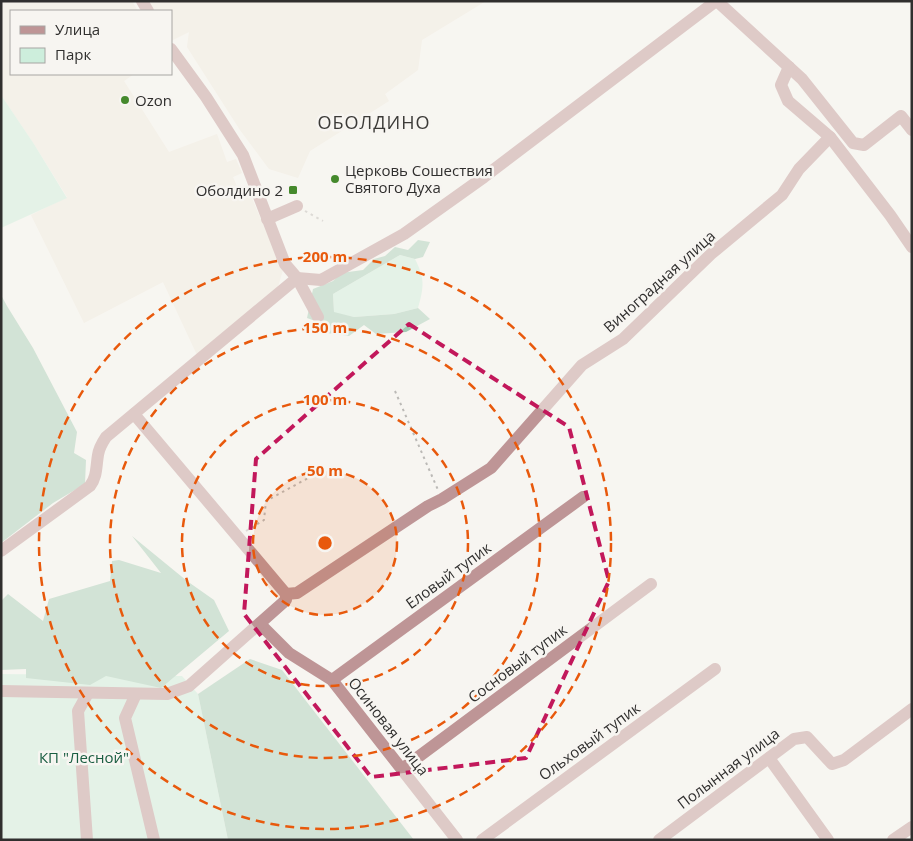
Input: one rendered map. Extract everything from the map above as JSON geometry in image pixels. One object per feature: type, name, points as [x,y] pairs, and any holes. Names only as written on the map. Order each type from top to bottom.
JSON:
[{"type":"street","points":[[1,551],[90,486],[94,481],[101,444],[106,437],[297,278],[321,280],[404,234],[484,177],[717,1],[802,79],[853,143],[864,145],[901,116],[912,130]]},
{"type":"street","points":[[172,50],[206,97],[243,155],[285,264],[297,278],[318,317]]},
{"type":"street","points":[[789,67],[781,85],[788,102],[830,137],[912,246]]},
{"type":"street","name":"Виноградная улица","points":[[286,594],[297,593],[428,506],[491,468],[582,365],[623,339],[711,254],[782,194],[799,169],[830,137]]},
{"type":"street","points":[[267,219],[297,206]]},
{"type":"street","points":[[1,691],[167,694],[190,686],[286,600],[286,594],[134,414]]},
{"type":"street","name":"Еловый тупик","points":[[332,680],[583,497]]},
{"type":"street","name":"Сосновый тупик","points":[[402,769],[651,584]]},
{"type":"street","name":"Осиновая улица","points":[[260,624],[289,652],[332,680],[457,840]]},
{"type":"street","name":"Ольховый тупик","points":[[482,840],[715,669]]},
{"type":"street","points":[[87,840],[78,711],[88,693]]},
{"type":"street","points":[[136,694],[125,718],[154,840]]},
{"type":"street","name":"Полынная улица","points":[[659,840],[794,739],[807,737],[832,764],[844,760],[912,709]]},
{"type":"street","points":[[769,758],[828,840]]},
{"type":"street","points":[[893,840],[912,827]]},
{"type":"path","points":[[297,206],[323,221]]},
{"type":"path","points":[[395,392],[442,499]]},
{"type":"path","points":[[237,536],[264,520],[266,501],[321,471]]},
{"type":"highlighted area","points":[[409,324],[569,427],[609,581],[526,758],[371,777],[244,614],[256,459]]},
{"type":"shaded area","points":[[1,1],[132,1],[137,10],[10,10],[10,75],[133,75],[124,81],[169,152],[217,134],[227,162],[236,159],[242,173],[233,177],[238,189],[247,187],[283,270],[277,290],[197,355],[163,282],[84,323],[31,215],[67,197],[1,95]]},
{"type":"shaded area","points":[[142,1],[486,1],[422,40],[418,70],[385,94],[389,101],[310,151],[298,178],[269,169],[240,130],[187,47],[189,32],[172,40],[172,10],[147,10]]},
{"type":"green space","points":[[1,95],[67,198],[1,228]]},
{"type":"green space","points":[[418,240],[430,242],[423,257],[415,259],[400,255],[333,294],[334,312],[354,317],[394,314],[418,308],[430,319],[406,332],[376,334],[364,325],[349,336],[327,333],[318,322],[307,318],[313,289],[333,281],[341,273],[363,270],[374,259],[385,256],[395,247],[408,250]]},
{"type":"green space","points":[[400,255],[415,259],[421,272],[422,288],[418,308],[394,314],[354,317],[334,313],[333,294]]},
{"type":"green space","points":[[1,295],[33,348],[77,432],[74,453],[86,460],[85,484],[53,503],[1,543]]},
{"type":"green space","points":[[132,536],[187,581],[214,600],[229,631],[161,688],[106,676],[90,685],[26,678],[26,669],[1,670],[1,601],[8,594],[43,621],[49,599],[110,581],[112,561],[119,560],[161,573]]},
{"type":"green space","points":[[250,659],[282,670],[414,840],[228,840],[198,694]]},
{"type":"green space","name":"КП \"Лесной\"","points":[[1,674],[182,676],[198,694],[228,840],[1,840]]},
{"type":"place","name":"Ozon","points":[[125,100]]},
{"type":"place","name":"Церковь Сошествия Святого Духа","points":[[335,179]]},
{"type":"place","name":"Оболдино 2","points":[[293,190]]},
{"type":"district","name":"ОБОЛДИНО","points":[[374,122]]}]
